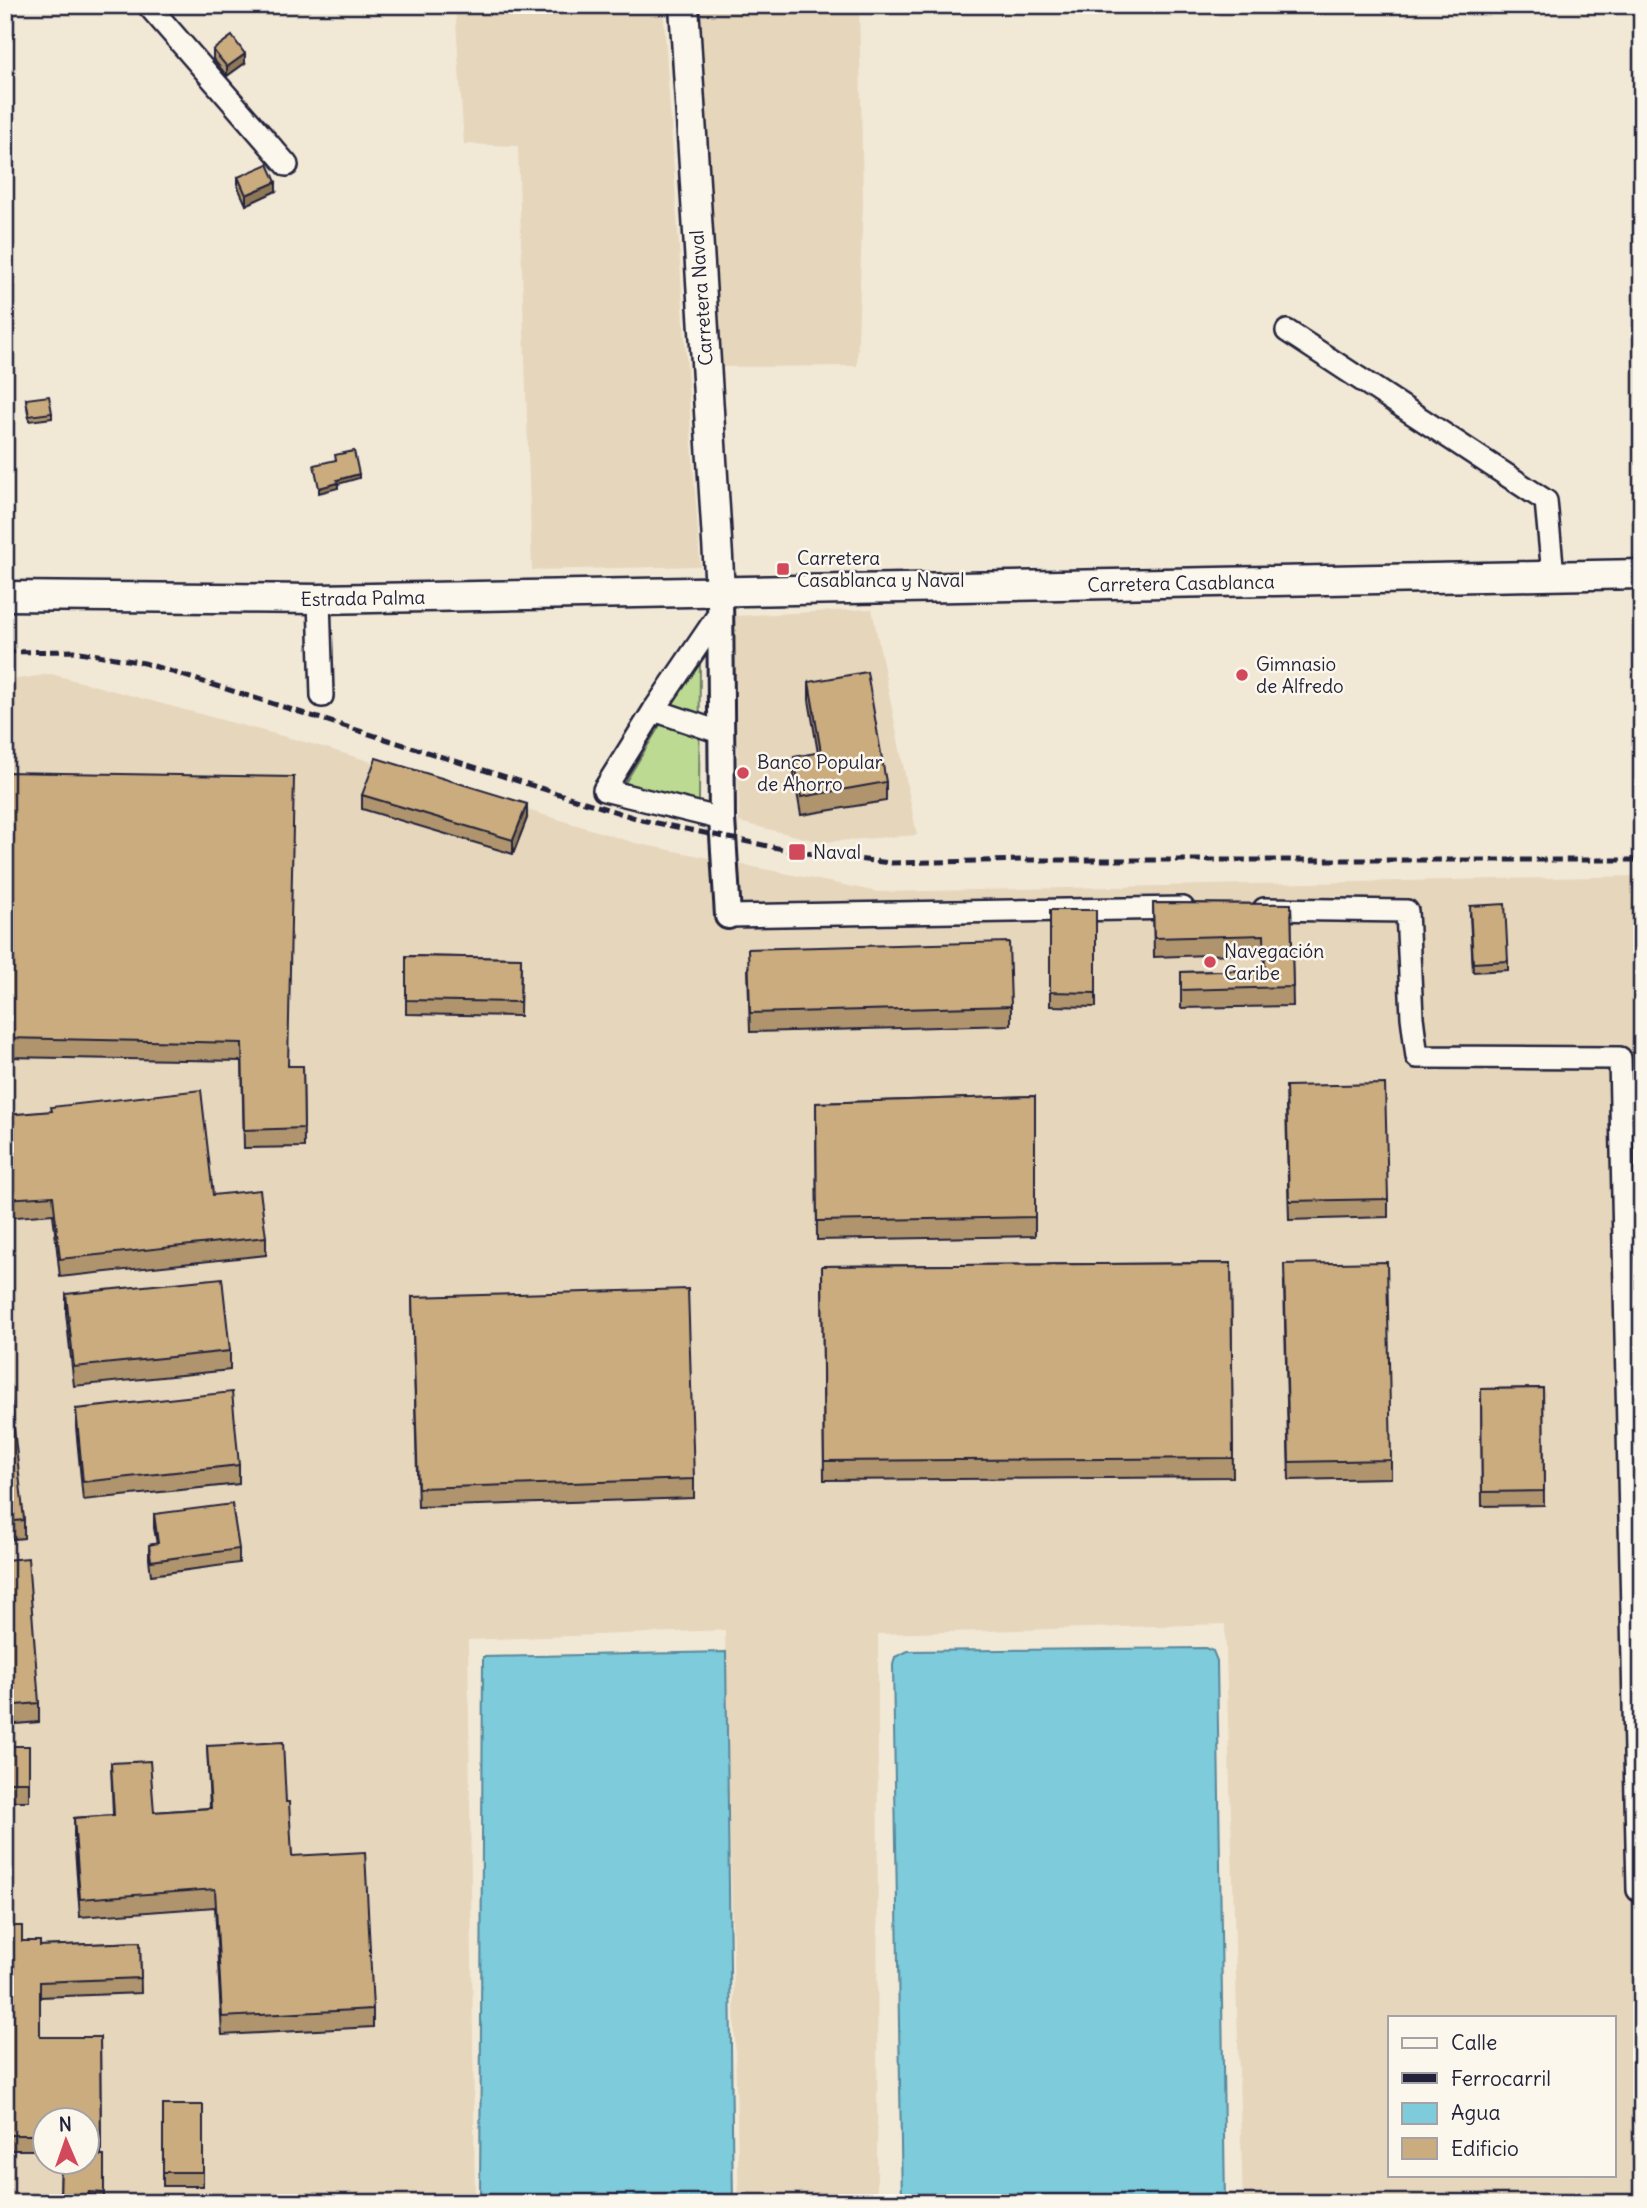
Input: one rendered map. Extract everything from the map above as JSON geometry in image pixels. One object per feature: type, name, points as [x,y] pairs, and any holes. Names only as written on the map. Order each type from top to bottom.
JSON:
[{"type":"main road","name":"Carretera Naval","points":[[684,5],[720,601]]},
{"type":"main road","name":"Carretera Casablanca","points":[[720,601],[1642,574]]},
{"type":"main road","name":"Estrada Palma","points":[[5,596],[720,601]]},
{"type":"street","points":[[148,5],[286,166]]},
{"type":"street","points":[[1287,331],[1546,501],[1553,575]]},
{"type":"street","points":[[319,599],[323,696]]},
{"type":"street","points":[[720,601],[604,790],[722,819]]},
{"type":"street","points":[[720,601],[722,819],[728,916],[1207,908]]},
{"type":"street","points":[[653,710],[722,733]]},
{"type":"street","points":[[1247,909],[1407,911],[1412,1017],[1418,1057],[1620,1058],[1625,1387],[1638,1890]]},
{"type":"shaded area","points":[[455,5],[663,5],[700,566],[532,570],[518,146],[464,144]]},
{"type":"shaded area","points":[[699,5],[859,5],[863,200],[857,366],[715,367]]},
{"type":"shaded area","points":[[872,609],[917,835],[821,842],[739,822],[735,616]]},
{"type":"shaded area","points":[[51,674],[323,747],[635,843],[878,892],[1642,876],[1642,2203],[1243,2203],[1225,1624],[878,1634],[877,2203],[739,2203],[725,1630],[468,1640],[475,2203],[5,2203],[5,681]]},
{"type":"green space","points":[[700,659],[699,803],[625,783]]},
{"type":"water","points":[[1205,1648],[1213,1651],[1217,1661],[1225,2203],[902,2203],[893,1665],[895,1657],[908,1651]]},
{"type":"water","points":[[726,1652],[733,2203],[480,2203],[483,1657]]},
{"type":"building","points":[[5,5],[10,5],[12,8],[5,12]]},
{"type":"building","points":[[232,36],[245,54],[227,67],[213,50]]},
{"type":"building","points":[[268,164],[276,182],[246,195],[238,177]]},
{"type":"building","points":[[49,396],[52,413],[29,416],[26,399]]},
{"type":"building","points":[[354,451],[359,474],[319,488],[314,465],[336,460],[335,455]]},
{"type":"building","points":[[867,672],[886,782],[801,797],[794,757],[821,752],[809,682]]},
{"type":"building","points":[[376,758],[527,804],[513,840],[362,795]]},
{"type":"building","points":[[5,772],[294,777],[288,1066],[303,1066],[304,1128],[244,1130],[242,1043],[5,1038]]},
{"type":"building","points":[[1153,903],[1291,904],[1293,987],[1181,990],[1181,972],[1265,970],[1264,935],[1154,938]]},
{"type":"building","points":[[1505,904],[1508,961],[1473,963],[1470,906]]},
{"type":"building","points":[[1050,910],[1096,910],[1096,993],[1050,992]]},
{"type":"building","points":[[1009,942],[1011,1006],[750,1013],[748,949]]},
{"type":"building","points":[[406,956],[521,958],[520,1002],[406,1000]]},
{"type":"building","points":[[1385,1084],[1388,1199],[1289,1201],[1286,1086]]},
{"type":"building","points":[[201,1090],[213,1195],[260,1190],[266,1237],[60,1259],[53,1196],[5,1199],[5,1115],[52,1111],[51,1107]]},
{"type":"building","points":[[1035,1096],[1035,1217],[817,1221],[816,1103]]},
{"type":"building","points":[[1387,1262],[1391,1460],[1289,1462],[1284,1264]]},
{"type":"building","points":[[1231,1263],[1233,1458],[824,1461],[822,1266]]},
{"type":"building","points":[[222,1278],[230,1351],[74,1367],[66,1294]]},
{"type":"building","points":[[688,1289],[694,1479],[418,1488],[412,1297]]},
{"type":"building","points":[[9,1382],[24,1520],[5,1522],[5,1383]]},
{"type":"building","points":[[1543,1388],[1544,1491],[1482,1492],[1481,1389]]},
{"type":"building","points":[[232,1392],[239,1465],[83,1482],[76,1409]]},
{"type":"building","points":[[232,1504],[239,1549],[151,1561],[149,1545],[158,1543],[154,1514]]},
{"type":"building","points":[[28,1558],[39,1703],[5,1706],[5,1560]]},
{"type":"building","points":[[283,1742],[292,1856],[365,1852],[373,2009],[222,2017],[215,1889],[80,1899],[74,1818],[114,1815],[111,1763],[150,1761],[154,1812],[211,1808],[207,1746]]},
{"type":"building","points":[[5,1746],[29,1746],[29,1782],[5,1782]]},
{"type":"building","points":[[5,1926],[22,1926],[22,1941],[40,1941],[40,1946],[140,1942],[141,1978],[40,1982],[40,2037],[100,2037],[101,2106],[32,2106],[32,2135],[5,2135]]},
{"type":"building","points":[[163,2105],[203,2105],[203,2172],[163,2172]]},
{"type":"building","points":[[104,2156],[104,2193],[89,2192],[90,2203],[60,2203],[61,2176],[102,2176]]},
{"type":"railway","points":[[5,652],[74,651],[144,663],[642,820],[797,852],[891,863],[1025,860],[1642,860]]},
{"type":"place","name":"Carretera Casablanca y Naval","points":[[783,569]]},
{"type":"place","name":"Gimnasio de Alfredo","points":[[1242,675]]},
{"type":"place","name":"Banco Popular de Ahorro","points":[[743,773]]},
{"type":"place","name":"Naval","points":[[797,852]]},
{"type":"place","name":"Navegación Caribe","points":[[1210,962]]}]
